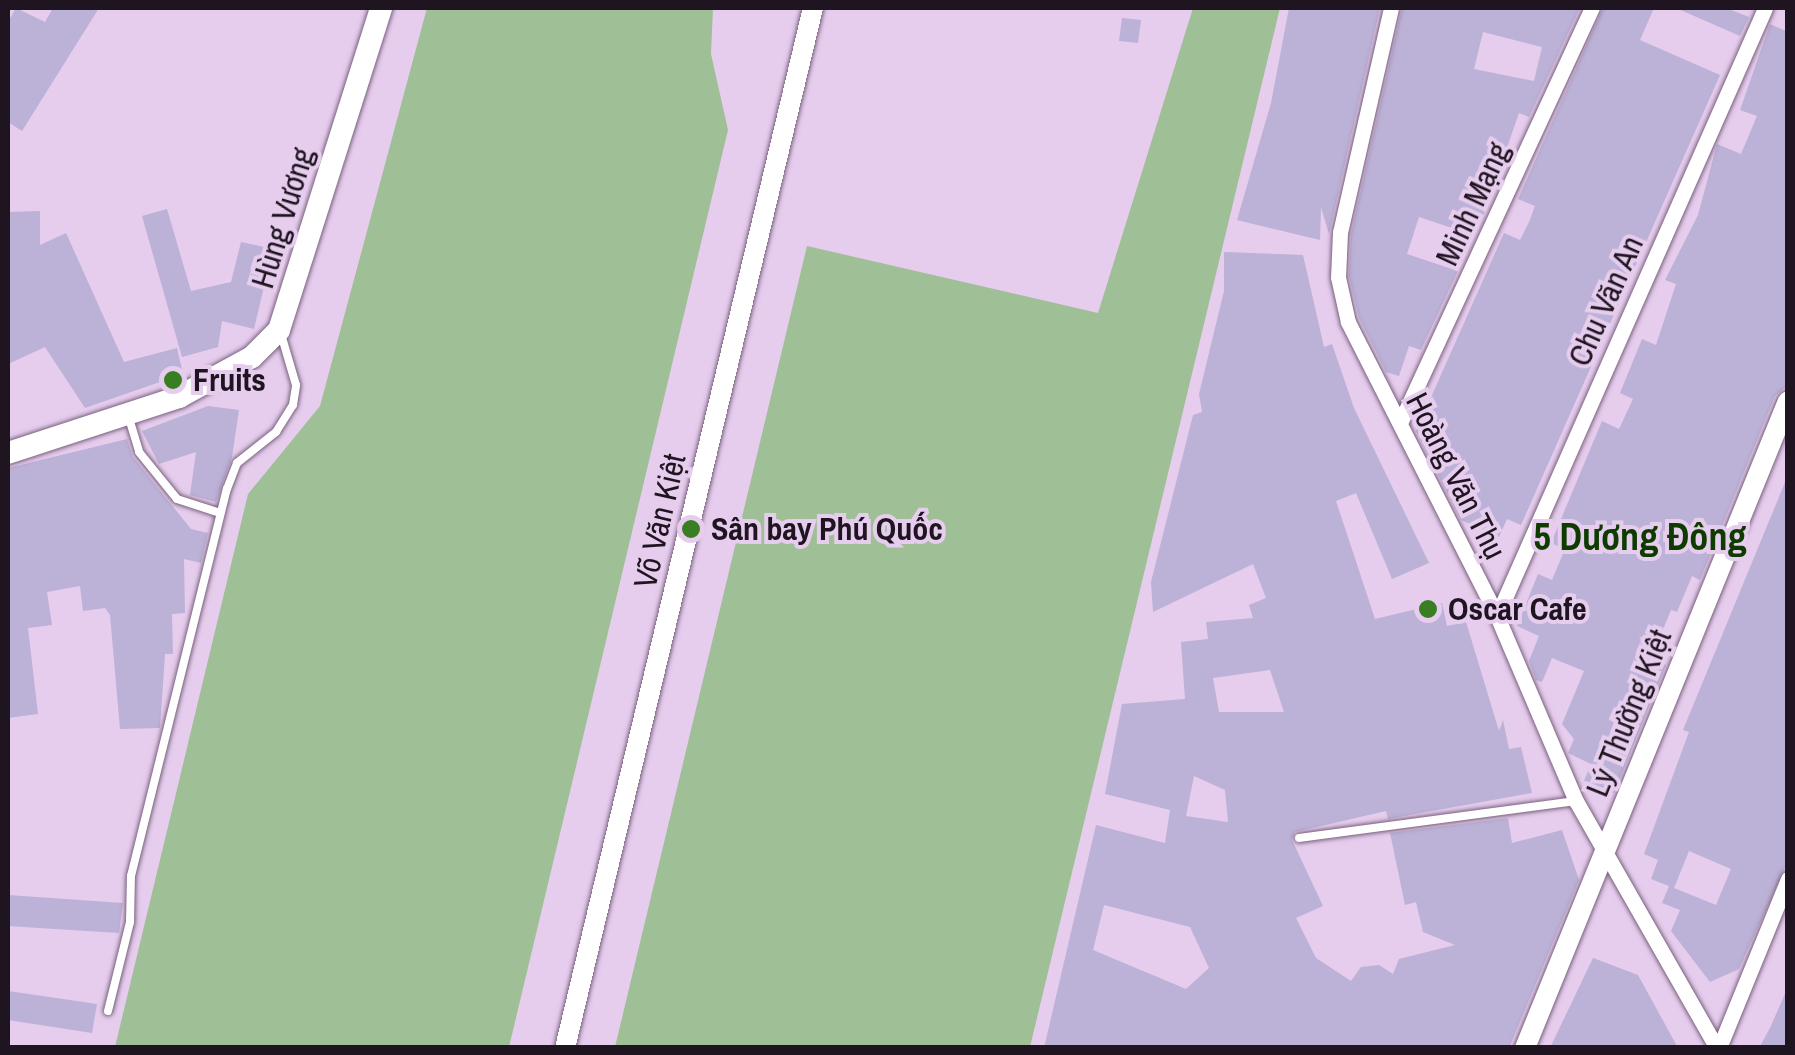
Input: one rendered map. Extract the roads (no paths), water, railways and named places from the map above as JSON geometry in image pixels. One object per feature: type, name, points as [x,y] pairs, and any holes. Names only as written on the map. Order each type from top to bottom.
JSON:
[{"type":"main road","name":"Hùng Vương","points":[[8,453],[214,381],[280,330],[381,8]]},
{"type":"street","name":"Võ Văn Kiệt","points":[[565,1048],[813,8]]},
{"type":"street","name":"Hoàng Văn Thụ","points":[[1391,8],[1351,174],[1338,277],[1362,356],[1497,616],[1576,800],[1718,1048]]},
{"type":"street","name":"Minh Mạng","points":[[1400,423],[1592,8]]},
{"type":"street","name":"Chu Văn An","points":[[1497,616],[1765,8]]},
{"type":"street","name":"Lý Thường Kiệt","points":[[1526,1048],[1788,401]]},
{"type":"street","points":[[1718,1048],[1788,879]]},
{"type":"lane","points":[[108,1011],[130,922],[131,876],[220,513],[238,463],[276,432],[294,405],[296,385],[280,330]]},
{"type":"lane","points":[[128,414],[138,452],[177,498],[220,513]]},
{"type":"lane","points":[[1299,838],[1576,800]]},
{"type":"place","name":"Fruits","points":[[173,380]]},
{"type":"place","name":"Sân bay Phú Quốc","points":[[691,529]]},
{"type":"place","name":"Oscar Cafe","points":[[1428,609]]},
{"type":"district","name":"5 Dương Đông","points":[[1640,537]]}]
